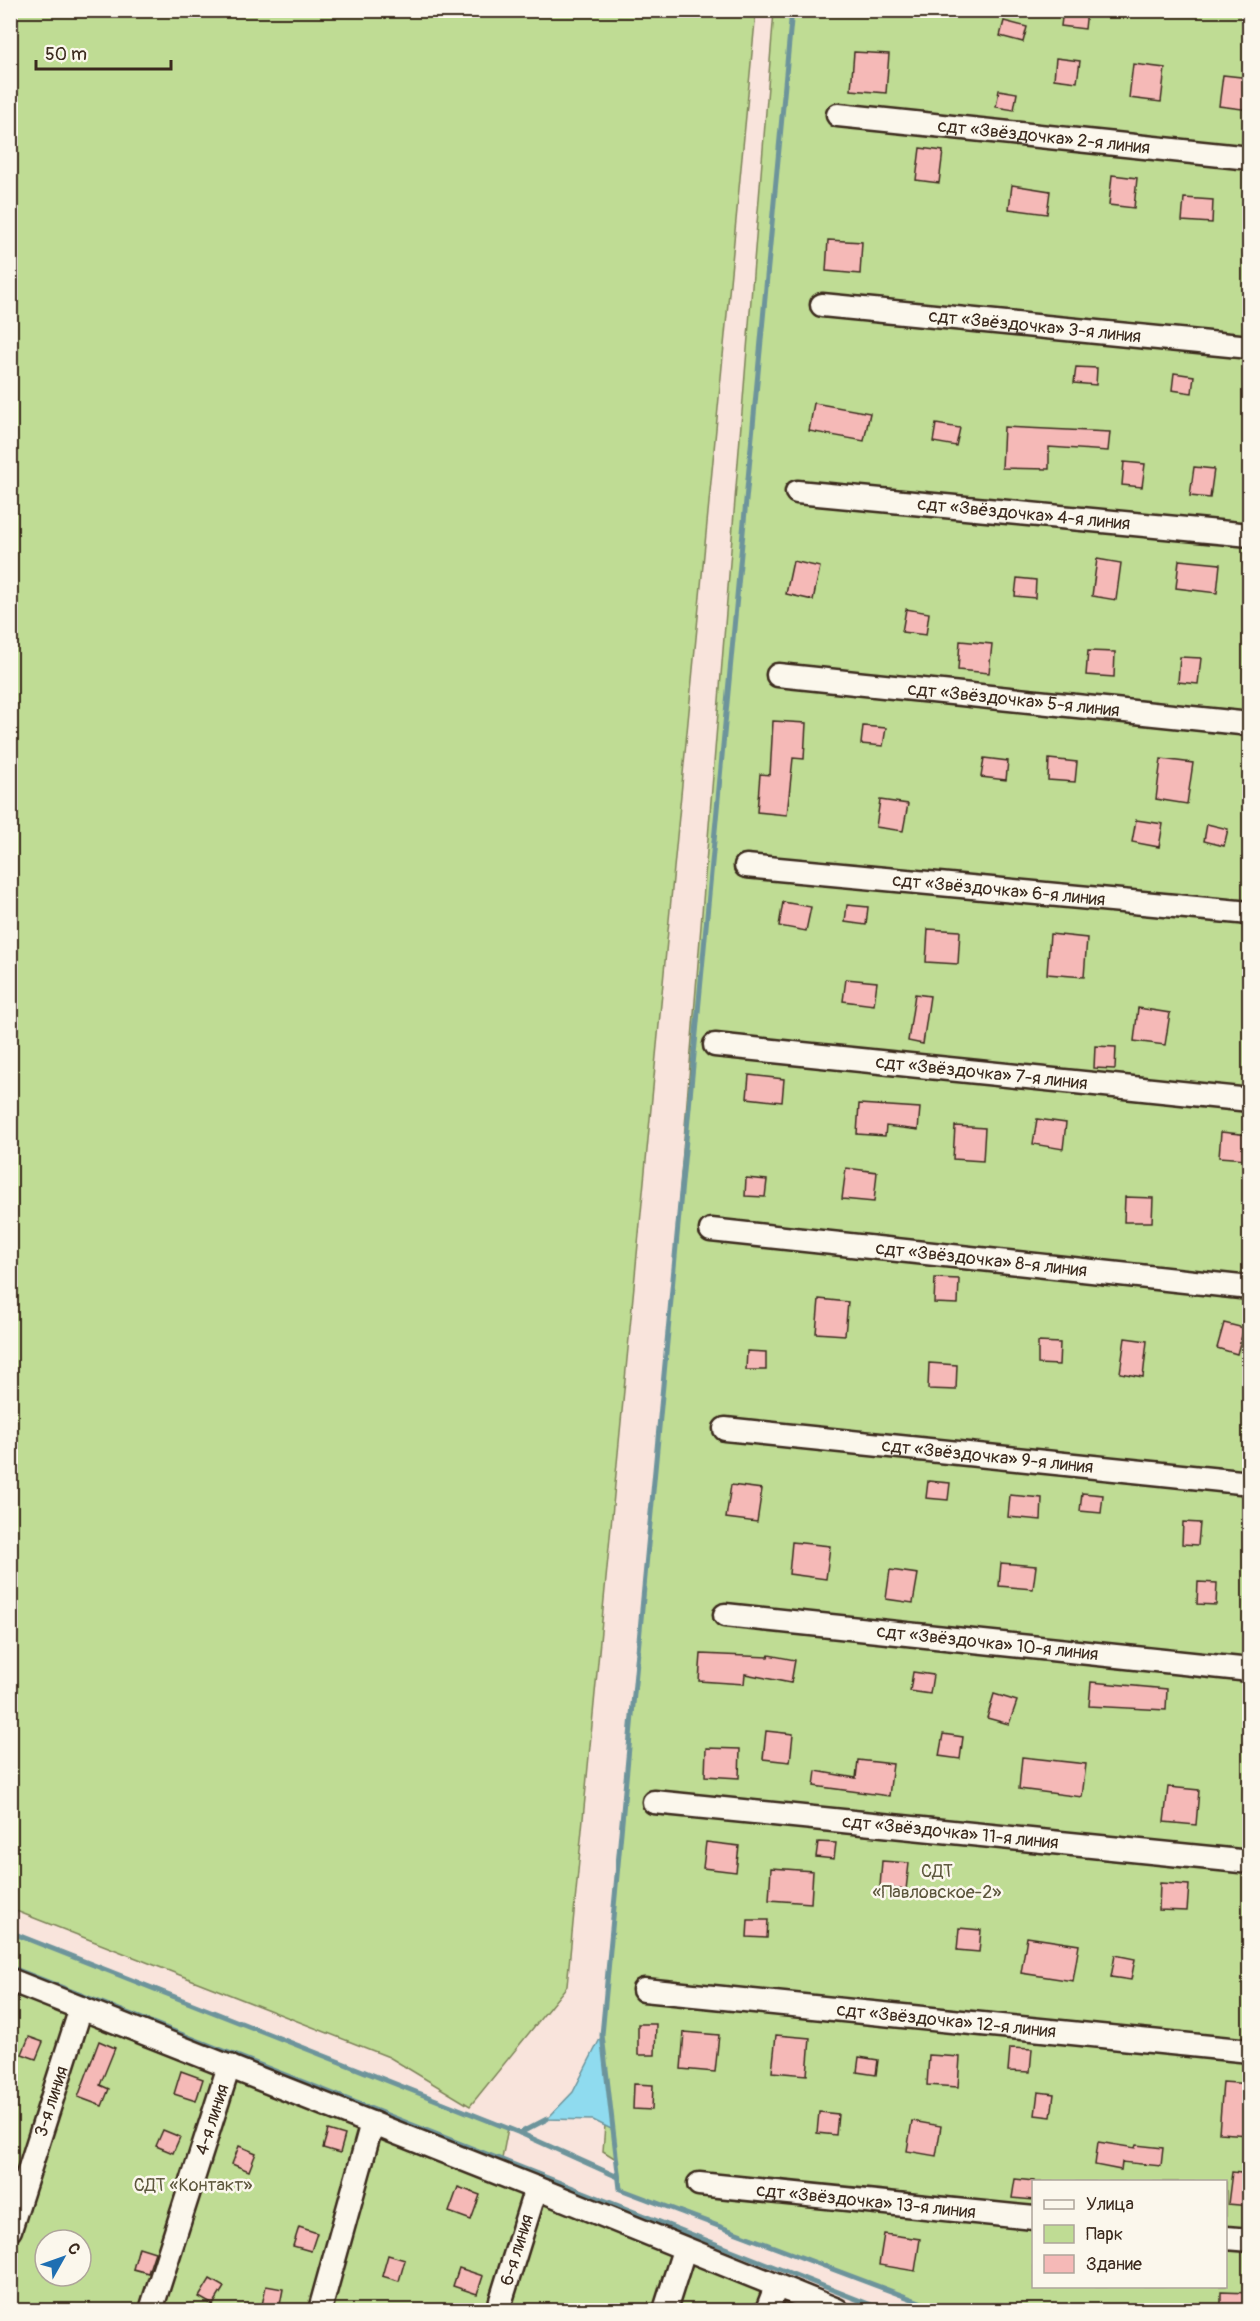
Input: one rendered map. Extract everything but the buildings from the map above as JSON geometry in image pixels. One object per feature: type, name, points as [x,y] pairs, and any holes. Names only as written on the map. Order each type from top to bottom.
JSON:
[{"type":"street","name":"сдт «Звёздочка» 2-я линия","points":[[838,115],[1250,158]]},
{"type":"street","name":"сдт «Звёздочка» 3-я линия","points":[[822,305],[1250,347]]},
{"type":"street","name":"сдт «Звёздочка» 4-я линия","points":[[797,492],[1250,535]]},
{"type":"street","name":"сдт «Звёздочка» 5-я линия","points":[[778,675],[1250,724]]},
{"type":"street","name":"сдт «Звёздочка» 6-я линия","points":[[746,866],[1250,914]]},
{"type":"street","name":"сдт «Звёздочка» 7-я линия","points":[[715,1045],[1250,1101]]},
{"type":"street","name":"сдт «Звёздочка» 8-я линия","points":[[711,1230],[1250,1288]]},
{"type":"street","name":"сдт «Звёздочка» 9-я линия","points":[[725,1429],[1250,1483]]},
{"type":"street","name":"сдт «Звёздочка» 10-я линия","points":[[726,1615],[1250,1670]]},
{"type":"street","name":"сдт «Звёздочка» 11-я линия","points":[[654,1802],[1250,1862]]},
{"type":"street","points":[[10,1980],[837,2310]]},
{"type":"street","name":"сдт «Звёздочка» 12-я линия","points":[[644,1990],[1250,2051]]},
{"type":"street","name":"3-я линия","points":[[10,2230],[81,2008]]},
{"type":"street","name":"4-я линия","points":[[151,2310],[229,2067]]},
{"type":"street","points":[[320,2310],[372,2123]]},
{"type":"street","name":"сдт «Звёздочка» 13-я линия","points":[[699,2184],[1032,2218]]},
{"type":"street","name":"6-я линия","points":[[498,2310],[536,2188]]},
{"type":"street","points":[[1227,2238],[1250,2240]]},
{"type":"street","points":[[665,2310],[684,2250]]},
{"type":"street","points":[[767,2310],[776,2287]]},
{"type":"green space","points":[[10,11],[756,11],[567,1986],[470,2106],[389,2057],[11,1909]]},
{"type":"green space","name":"СДТ «Павловское-2»","points":[[774,11],[1249,11],[1249,2310],[941,2310],[620,2189],[616,2159],[603,2151],[608,2086],[602,2035],[671,1302]]},
{"type":"green space","points":[[10,1932],[508,2128],[502,2159],[11,1967]]},
{"type":"green space","name":"СДТ «Контакт»","points":[[10,1978],[109,2017],[866,2310],[11,2310]]},
{"type":"water","points":[[602,2035],[613,2130],[593,2120],[547,2119],[573,2092]]},
{"type":"waterway","points":[[792,10],[602,2035],[620,2189],[941,2310]]},
{"type":"waterway","points":[[10,1932],[520,2133],[618,2177]]},
{"type":"waterway","points":[[10,1967],[884,2310]]},
{"type":"waterway","points":[[520,2133],[547,2119]]}]
